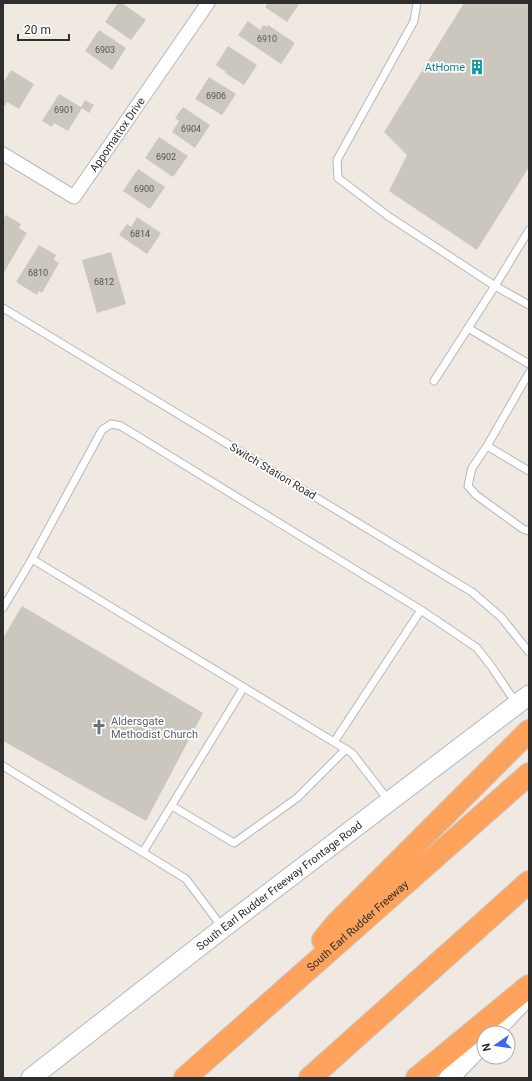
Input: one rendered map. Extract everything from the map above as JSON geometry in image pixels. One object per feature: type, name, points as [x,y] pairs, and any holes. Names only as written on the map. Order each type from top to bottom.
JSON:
[{"type":"highway","points":[[273,999],[336,924],[529,731]]},
{"type":"highway","name":"South Earl Rudder Freeway","points":[[185,1078],[529,774]]},
{"type":"highway","points":[[310,1078],[529,882]]},
{"type":"highway","points":[[417,1078],[529,986]]},
{"type":"main road","name":"South Earl Rudder Freeway Frontage Road","points":[[31,1078],[223,928],[523,699]]},
{"type":"main road","points":[[500,1025],[529,995]]},
{"type":"main road","points":[[449,1078],[476,1050]]},
{"type":"street","name":"Appomattox Drive","points":[[3,154],[74,197],[208,3]]},
{"type":"lane","points":[[417,3],[414,22],[337,160],[338,178],[388,216],[495,286],[529,305]]},
{"type":"lane","points":[[434,381],[529,230]]},
{"type":"lane","name":"Switch Station Road","points":[[3,308],[472,592],[501,617],[529,652]]},
{"type":"lane","points":[[468,328],[529,364]]},
{"type":"lane","points":[[529,373],[487,446],[472,468],[468,486],[476,495],[523,529],[529,531]]},
{"type":"lane","points":[[3,608],[32,559],[102,430],[112,424],[121,426],[421,610],[477,648],[523,699]]},
{"type":"lane","points":[[487,446],[529,471]]},
{"type":"lane","points":[[32,559],[346,749],[352,754],[389,801]]},
{"type":"lane","points":[[334,742],[421,610]]},
{"type":"lane","points":[[143,852],[244,687]]},
{"type":"lane","points":[[172,806],[234,842],[297,798],[346,749]]},
{"type":"lane","points":[[3,766],[186,879],[223,928]]},
{"type":"building","points":[[118,3],[122,3],[146,20],[131,40],[105,22]]},
{"type":"building","points":[[268,3],[300,3],[287,22],[265,7]]},
{"type":"building","name":"AtHome","points":[[464,3],[529,3],[529,167],[477,250],[389,191],[407,155],[384,132]]},
{"type":"building","points":[[248,21],[260,30],[263,25],[267,27],[268,25],[295,43],[281,64],[238,35]]},
{"type":"building","points":[[99,30],[126,48],[112,70],[85,51]]},
{"type":"building","points":[[228,46],[257,65],[244,85],[225,73],[226,72],[216,65]]},
{"type":"building","points":[[11,70],[34,84],[19,109],[7,102],[5,106],[3,104],[3,83]]},
{"type":"building","points":[[209,77],[236,94],[222,115],[195,99]]},
{"type":"building","points":[[59,94],[81,107],[85,100],[94,105],[89,113],[82,108],[68,131],[54,123],[52,127],[42,121]]},
{"type":"building","points":[[183,107],[210,125],[195,148],[172,132],[179,121],[175,118]]},
{"type":"building","points":[[159,137],[188,156],[173,177],[145,158]]},
{"type":"building","points":[[138,169],[165,187],[150,209],[123,191]]},
{"type":"building","points":[[6,215],[21,224],[19,228],[27,233],[3,274],[3,219]]},
{"type":"building","points":[[137,217],[161,233],[147,254],[119,235],[127,224],[131,227]]},
{"type":"building","points":[[39,245],[56,255],[54,260],[59,263],[42,293],[39,291],[37,295],[16,282]]},
{"type":"building","points":[[111,252],[126,304],[97,313],[82,260]]},
{"type":"building","name":"Aldersgate Methodist Church","points":[[22,606],[203,713],[146,821],[3,741],[3,638]]},
{"type":"place","name":"AtHome","points":[[477,67]]},
{"type":"place","name":"Aldersgate Methodist Church","points":[[99,727]]}]
